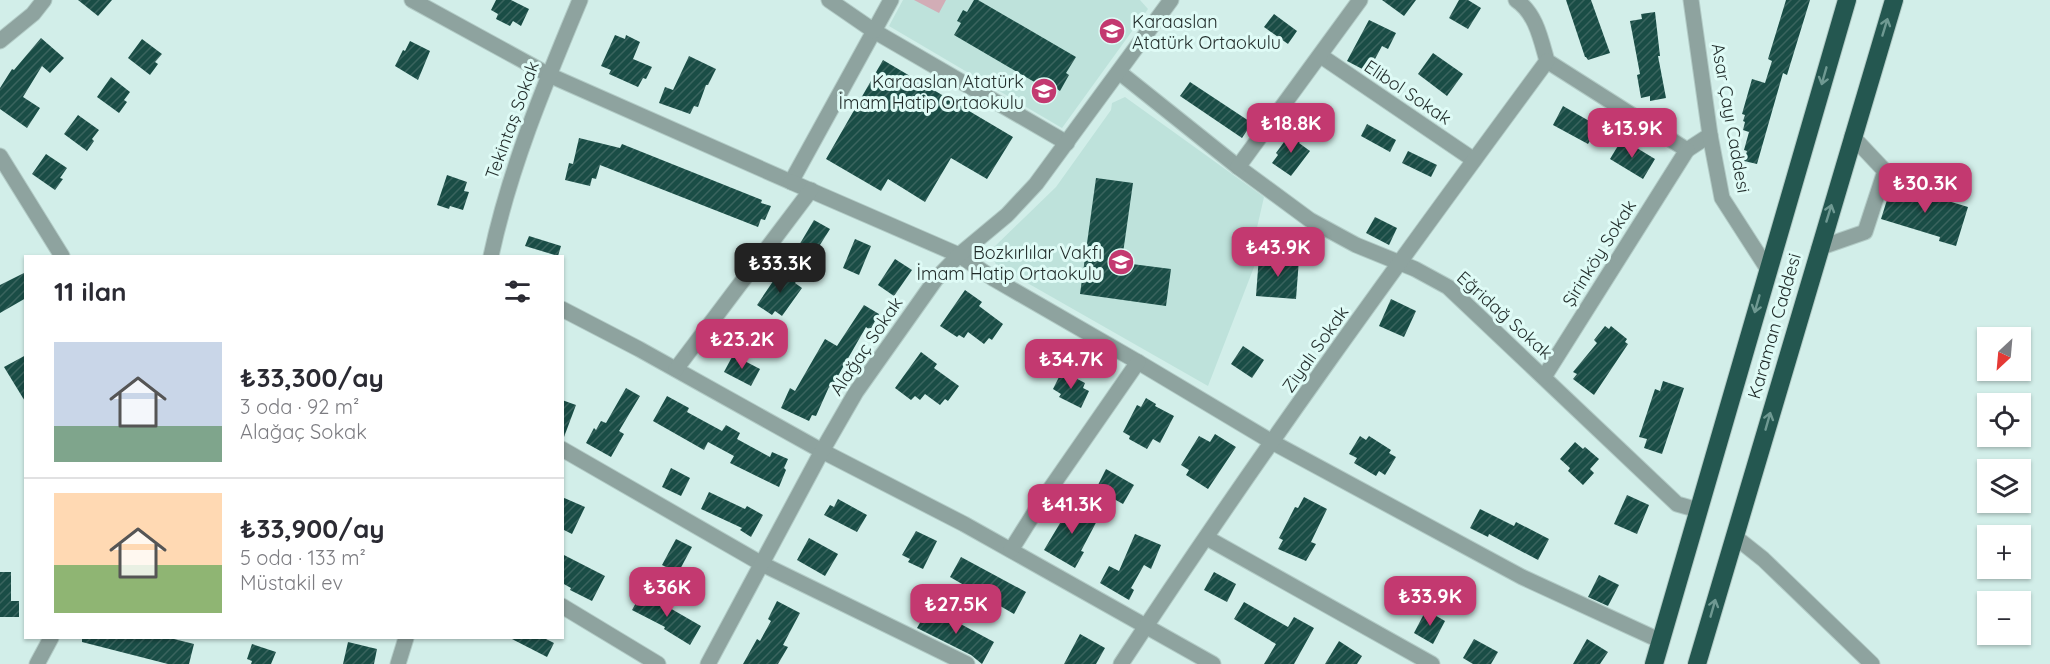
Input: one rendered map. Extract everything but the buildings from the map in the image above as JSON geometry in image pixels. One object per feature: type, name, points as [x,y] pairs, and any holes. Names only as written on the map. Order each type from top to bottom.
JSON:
[{"type":"highway","name":"Karaman Caddesi","points":[[1654,664],[1846,0]]},
{"type":"highway","name":"Karaman Caddesi","points":[[1697,664],[1894,0]]},
{"type":"street","points":[[0,41],[33,14],[44,0]]},
{"type":"street","points":[[412,0],[549,75],[959,255],[994,279],[1272,442],[1522,577],[1660,641]]},
{"type":"street","name":"Tekintaş Sokak","points":[[491,255],[500,211],[538,101],[580,0]]},
{"type":"street","points":[[829,0],[874,31],[1067,143]]},
{"type":"street","points":[[791,182],[891,0]]},
{"type":"street","points":[[1238,167],[1360,0]]},
{"type":"street","points":[[1516,0],[1521,3],[1538,27],[1548,61],[1687,150],[1710,135]]},
{"type":"street","name":"Asar Çayı Caddesi","points":[[1691,0],[1710,135],[1722,198],[1767,268]]},
{"type":"street","name":"Alağaç Sokak","points":[[708,664],[856,392],[936,279],[959,255],[1022,201],[1119,72],[1163,4]]},
{"type":"street","name":"Elibol Sokak","points":[[1321,56],[1474,160]]},
{"type":"street","name":"Ziyalı Sokak","points":[[1121,664],[1272,442],[1400,262],[1548,61]]},
{"type":"street","name":"Eğridağ Sokak","points":[[1119,72],[1238,167],[1310,220],[1356,245],[1430,276],[1448,288],[1677,504],[1698,510]]},
{"type":"street","points":[[1819,248],[1865,232],[1885,171],[1852,136]]},
{"type":"street","name":"Şirinköy Sokak","points":[[1544,377],[1687,150]]},
{"type":"street","points":[[0,156],[61,255]]},
{"type":"street","points":[[676,369],[811,190]]},
{"type":"street","points":[[564,310],[676,369],[822,451],[1011,550],[1213,664]]},
{"type":"street","points":[[1011,550],[1043,499],[1138,362]]},
{"type":"street","points":[[564,450],[762,564],[967,664]]},
{"type":"street","points":[[1734,536],[1763,559],[1872,664]]},
{"type":"street","points":[[1207,538],[1432,664]]},
{"type":"street","points":[[564,607],[658,664]]},
{"type":"street","points":[[37,664],[50,639]]},
{"type":"street","points":[[398,664],[406,639]]},
{"type":"shaded area","name":"Karaaslan Atatürk İmam Hatip Ortaokulu","points":[[903,0],[1140,0],[1148,9],[1062,128],[889,26]]},
{"type":"shaded area","points":[[914,0],[946,0],[939,13]]},
{"type":"shaded area","points":[[1125,97],[1264,197],[1256,232],[1266,236],[1208,386],[996,265],[991,250],[1056,187],[1111,110],[1112,103]]},
{"type":"place","name":"Karaaslan Atatürk Ortaokulu","points":[[1112,31]]},
{"type":"place","name":"Karaaslan Atatürk İmam Hatip Ortaokulu","points":[[1044,91]]},
{"type":"place","name":"Bozkırlılar Vakfı İmam Hatip Ortaokulu","points":[[1121,262]]}]
